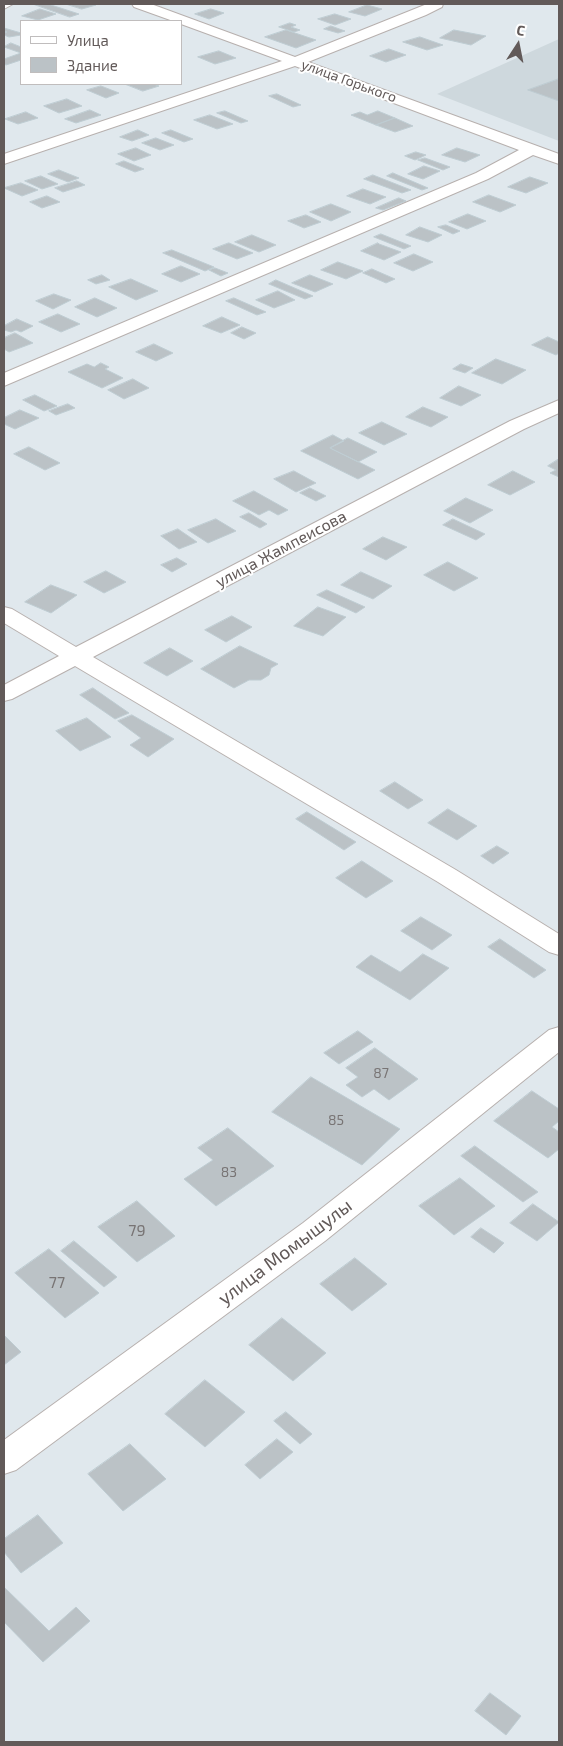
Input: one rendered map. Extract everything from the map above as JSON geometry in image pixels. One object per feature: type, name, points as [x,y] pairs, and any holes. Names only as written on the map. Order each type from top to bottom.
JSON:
[{"type":"street","name":"улица Горького","points":[[139,4],[559,159]]},
{"type":"street","points":[[4,159],[297,61],[421,12],[436,4]]},
{"type":"street","points":[[4,380],[482,176],[532,149]]},
{"type":"street","name":"улица Жампеисова","points":[[4,694],[508,430],[559,406]]},
{"type":"street","points":[[4,614],[447,876],[559,946]]},
{"type":"street","name":"улица Момышулы","points":[[4,1459],[314,1232],[559,1037]]},
{"type":"shaded area","points":[[559,39],[559,141],[437,94]]},
{"type":"building","points":[[33,4],[48,4],[79,14],[70,17]]},
{"type":"building","points":[[66,4],[93,4],[96,5],[82,9]]},
{"type":"building","points":[[367,5],[382,9],[365,16],[349,12]]},
{"type":"building","points":[[40,9],[56,14],[38,20],[22,16]]},
{"type":"building","points":[[211,9],[224,13],[209,19],[195,14]]},
{"type":"building","points":[[335,14],[351,19],[335,25],[318,19]]},
{"type":"building","points":[[290,23],[296,25],[291,27],[300,30],[294,32],[279,27]]},
{"type":"building","points":[[331,26],[345,31],[338,33],[324,29]]},
{"type":"building","points":[[4,28],[20,33],[20,35],[9,37],[4,35],[7,32],[4,31]]},
{"type":"building","points":[[286,30],[316,40],[296,48],[265,37]]},
{"type":"building","points":[[454,30],[486,36],[471,45],[440,38]]},
{"type":"building","points":[[420,37],[443,45],[427,50],[403,42]]},
{"type":"building","points":[[11,43],[20,47],[20,53],[4,47]]},
{"type":"building","points":[[389,49],[406,55],[386,62],[370,56]]},
{"type":"building","points":[[219,51],[236,58],[215,64],[198,57]]},
{"type":"building","points":[[20,53],[20,60],[6,65],[4,64],[4,59]]},
{"type":"building","points":[[559,79],[559,101],[528,90]]},
{"type":"building","points":[[128,85],[159,86],[143,91]]},
{"type":"building","points":[[101,86],[119,93],[106,98],[87,90]]},
{"type":"building","points":[[277,94],[301,105],[293,107],[269,96]]},
{"type":"building","points":[[67,99],[82,106],[59,113],[44,106]]},
{"type":"building","points":[[90,110],[101,115],[76,123],[65,119]]},
{"type":"building","points":[[225,111],[248,121],[241,123],[217,113]]},
{"type":"building","points":[[378,111],[395,118],[376,125],[351,115],[360,112],[367,115]]},
{"type":"building","points":[[26,112],[38,118],[18,124],[5,119]]},
{"type":"building","points":[[210,115],[233,124],[217,129],[194,120]]},
{"type":"building","points":[[395,118],[413,126],[395,132],[376,125]]},
{"type":"building","points":[[138,130],[149,135],[132,141],[120,137]]},
{"type":"building","points":[[171,130],[193,139],[184,142],[162,133]]},
{"type":"building","points":[[156,138],[174,145],[160,150],[142,143]]},
{"type":"building","points":[[136,148],[151,155],[134,161],[118,154]]},
{"type":"building","points":[[457,148],[480,155],[465,162],[442,155]]},
{"type":"building","points":[[416,152],[426,155],[415,160],[405,156]]},
{"type":"building","points":[[425,158],[450,167],[443,170],[418,160]]},
{"type":"building","points":[[124,161],[144,169],[135,172],[116,164]]},
{"type":"building","points":[[424,166],[440,171],[423,179],[408,174]]},
{"type":"building","points":[[59,170],[79,178],[68,182],[48,174]]},
{"type":"building","points":[[393,173],[428,188],[422,190],[387,176]]},
{"type":"building","points":[[373,175],[411,190],[402,193],[364,179]]},
{"type":"building","points":[[41,176],[58,184],[42,189],[25,181]]},
{"type":"building","points":[[530,177],[548,183],[526,193],[508,187]]},
{"type":"building","points":[[77,181],[85,185],[63,192],[55,188]]},
{"type":"building","points":[[21,183],[38,190],[22,196],[4,188]]},
{"type":"building","points":[[363,189],[386,197],[370,204],[347,196]]},
{"type":"building","points":[[489,195],[516,205],[500,212],[473,202]]},
{"type":"building","points":[[47,196],[60,202],[42,208],[30,202]]},
{"type":"building","points":[[399,198],[406,201],[383,210],[376,208]]},
{"type":"building","points":[[331,204],[351,212],[331,221],[310,212]]},
{"type":"building","points":[[468,214],[486,221],[467,229],[449,222]]},
{"type":"building","points":[[306,215],[321,222],[304,228],[288,221]]},
{"type":"building","points":[[446,225],[460,231],[453,234],[438,227]]},
{"type":"building","points":[[420,227],[442,235],[428,242],[406,235]]},
{"type":"building","points":[[381,234],[411,246],[404,249],[374,237]]},
{"type":"building","points":[[252,235],[276,245],[259,252],[235,242]]},
{"type":"building","points":[[229,243],[253,253],[237,259],[213,249]]},
{"type":"building","points":[[378,243],[401,252],[384,260],[361,251]]},
{"type":"building","points":[[172,250],[214,267],[205,271],[163,253]]},
{"type":"building","points":[[414,254],[433,262],[413,271],[394,263]]},
{"type":"building","points":[[338,262],[363,271],[346,279],[321,270]]},
{"type":"building","points":[[181,266],[200,274],[181,282],[162,274]]},
{"type":"building","points":[[215,268],[228,273],[221,276],[209,270]]},
{"type":"building","points":[[372,269],[395,279],[386,283],[363,273]]},
{"type":"building","points":[[102,275],[110,280],[96,284],[88,280]]},
{"type":"building","points":[[310,275],[333,284],[315,292],[292,283]]},
{"type":"building","points":[[131,279],[158,291],[136,300],[109,287]]},
{"type":"building","points":[[276,280],[313,296],[305,299],[269,284]]},
{"type":"building","points":[[278,291],[295,300],[274,308],[256,300]]},
{"type":"building","points":[[54,294],[71,300],[53,309],[36,301]]},
{"type":"building","points":[[95,298],[117,308],[97,317],[75,307]]},
{"type":"building","points":[[234,298],[266,312],[257,315],[226,301]]},
{"type":"building","points":[[58,314],[80,324],[61,332],[39,322]]},
{"type":"building","points":[[222,317],[240,325],[221,333],[203,326]]},
{"type":"building","points":[[17,319],[33,326],[21,332],[4,330],[4,326]]},
{"type":"building","points":[[242,327],[256,333],[244,339],[231,333]]},
{"type":"building","points":[[15,333],[33,343],[9,352],[4,349],[4,338]]},
{"type":"building","points":[[548,337],[559,342],[559,353],[556,355],[532,345]]},
{"type":"building","points":[[154,344],[173,353],[156,361],[136,352]]},
{"type":"building","points":[[496,359],[526,370],[502,384],[472,373]]},
{"type":"building","points":[[101,363],[109,367],[105,369],[123,378],[102,388],[68,372],[87,364],[94,367]]},
{"type":"building","points":[[461,364],[473,368],[465,373],[453,369]]},
{"type":"building","points":[[133,379],[149,388],[124,399],[108,390]]},
{"type":"building","points":[[459,386],[481,395],[461,406],[440,398]]},
{"type":"building","points":[[35,395],[57,406],[44,411],[23,400]]},
{"type":"building","points":[[68,404],[75,408],[56,415],[49,411]]},
{"type":"building","points":[[423,407],[448,417],[431,427],[406,417]]},
{"type":"building","points":[[20,410],[39,418],[15,429],[4,424],[4,418]]},
{"type":"building","points":[[382,422],[407,434],[384,445],[359,433]]},
{"type":"building","points":[[333,435],[344,441],[330,448],[375,470],[358,479],[301,451]]},
{"type":"building","points":[[348,438],[377,452],[358,462],[330,448]]},
{"type":"building","points":[[29,447],[60,463],[45,470],[14,454]]},
{"type":"building","points":[[559,459],[559,477],[550,473],[556,470],[548,466]]},
{"type":"building","points":[[294,471],[316,483],[296,492],[274,479]]},
{"type":"building","points":[[513,471],[535,482],[510,495],[488,485]]},
{"type":"building","points":[[310,488],[326,496],[316,501],[300,493]]},
{"type":"building","points":[[254,491],[288,510],[278,515],[269,510],[259,515],[233,501]]},
{"type":"building","points":[[466,498],[493,510],[470,523],[444,511]]},
{"type":"building","points":[[249,513],[267,524],[260,528],[240,517]]},
{"type":"building","points":[[216,519],[236,531],[208,543],[188,530]]},
{"type":"building","points":[[453,519],[485,534],[476,540],[443,525]]},
{"type":"building","points":[[178,529],[197,542],[179,549],[161,536]]},
{"type":"building","points":[[383,537],[407,547],[386,560],[363,549]]},
{"type":"building","points":[[177,558],[187,564],[172,572],[161,565]]},
{"type":"building","points":[[448,562],[478,578],[454,591],[424,575]]},
{"type":"building","points":[[106,571],[126,582],[104,593],[84,582]]},
{"type":"building","points":[[361,572],[392,586],[373,599],[341,585]]},
{"type":"building","points":[[51,585],[77,595],[51,613],[25,602]]},
{"type":"building","points":[[327,590],[365,607],[356,613],[317,595]]},
{"type":"building","points":[[318,607],[346,617],[323,636],[294,626]]},
{"type":"building","points":[[232,616],[252,627],[226,642],[205,630]]},
{"type":"building","points":[[240,646],[278,664],[271,668],[269,675],[261,680],[249,680],[234,688],[201,669]]},
{"type":"building","points":[[170,648],[193,661],[167,676],[144,663]]},
{"type":"building","points":[[93,688],[129,713],[115,719],[80,695]]},
{"type":"building","points":[[132,715],[174,739],[148,757],[130,745],[141,738],[118,721]]},
{"type":"building","points":[[87,718],[111,737],[80,751],[56,731]]},
{"type":"building","points":[[395,782],[423,800],[408,809],[380,791]]},
{"type":"building","points":[[448,809],[477,826],[457,840],[428,823]]},
{"type":"building","points":[[307,812],[356,842],[344,850],[296,819]]},
{"type":"building","points":[[497,846],[509,853],[493,864],[481,856]]},
{"type":"building","points":[[362,861],[393,881],[366,898],[336,878]]},
{"type":"building","points":[[421,917],[452,935],[432,950],[401,931]]},
{"type":"building","points":[[500,939],[546,970],[534,978],[488,947]]},
{"type":"building","points":[[423,954],[449,968],[410,1000],[356,967],[371,955],[400,972]]},
{"type":"building","points":[[358,1031],[373,1042],[339,1064],[324,1053]]},
{"type":"building","points":[[375,1048],[418,1079],[389,1100],[374,1089],[362,1097],[346,1085],[358,1077],[346,1068]]},
{"type":"building","points":[[311,1077],[400,1129],[362,1165],[272,1112]]},
{"type":"building","points":[[532,1091],[559,1109],[559,1121],[552,1127],[559,1132],[559,1149],[548,1158],[494,1121]]},
{"type":"building","points":[[228,1128],[274,1166],[216,1206],[184,1179],[213,1160],[198,1148]]},
{"type":"building","points":[[475,1146],[538,1192],[523,1202],[461,1156]]},
{"type":"building","points":[[460,1178],[495,1206],[454,1235],[419,1206]]},
{"type":"building","points":[[137,1201],[175,1236],[137,1262],[98,1227]]},
{"type":"building","points":[[533,1204],[559,1222],[537,1241],[510,1223]]},
{"type":"building","points":[[481,1228],[504,1243],[494,1253],[471,1237]]},
{"type":"building","points":[[74,1241],[117,1277],[104,1287],[61,1251]]},
{"type":"building","points":[[49,1249],[99,1293],[65,1318],[15,1273]]},
{"type":"building","points":[[355,1258],[387,1284],[352,1311],[320,1284]]},
{"type":"building","points":[[282,1318],[326,1353],[293,1381],[249,1345]]},
{"type":"building","points":[[4,1335],[21,1352],[4,1365]]},
{"type":"building","points":[[205,1380],[245,1412],[205,1447],[165,1414]]},
{"type":"building","points":[[286,1412],[312,1434],[300,1444],[274,1421]]},
{"type":"building","points":[[277,1439],[293,1452],[260,1479],[245,1465]]},
{"type":"building","points":[[130,1444],[166,1479],[123,1511],[88,1474]]},
{"type":"building","points":[[38,1515],[63,1543],[21,1573],[4,1552],[4,1539]]},
{"type":"building","points":[[4,1587],[49,1631],[76,1607],[90,1621],[43,1662],[4,1622]]},
{"type":"building","points":[[490,1693],[521,1716],[506,1735],[475,1711]]}]
